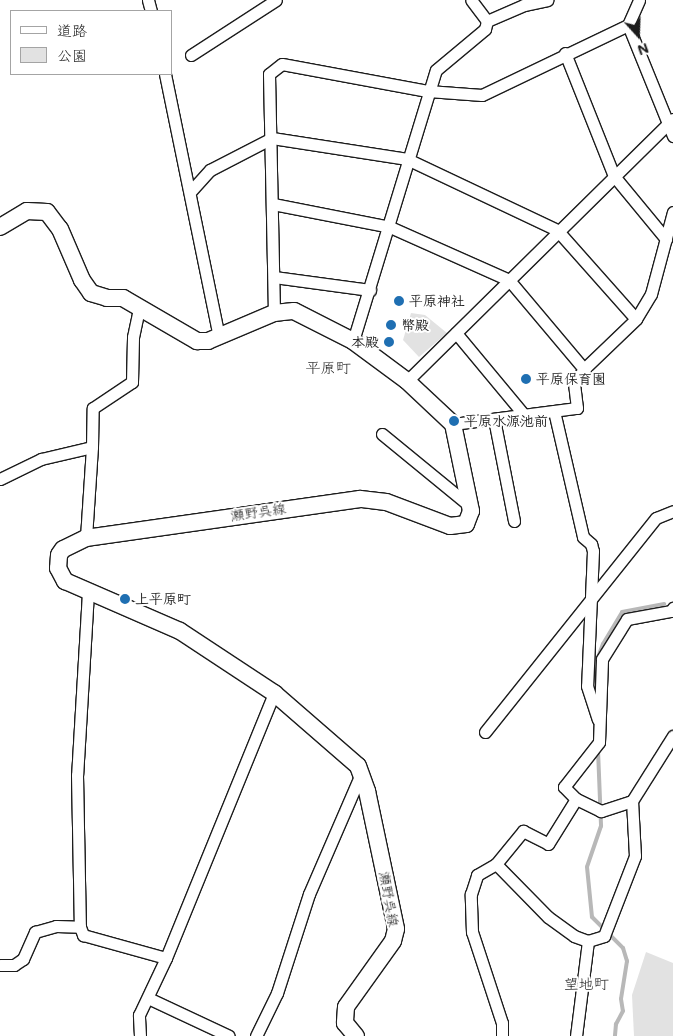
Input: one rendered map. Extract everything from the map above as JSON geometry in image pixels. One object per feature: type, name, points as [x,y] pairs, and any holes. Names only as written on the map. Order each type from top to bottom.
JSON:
[{"type":"main road","points":[[0,226],[27,211],[47,212],[60,229],[82,280],[91,293],[107,298],[123,298],[196,340],[208,341],[274,313],[294,311],[353,341],[406,381],[453,424],[470,506]]},
{"type":"main road","name":"瀬野呉線","points":[[356,1036],[345,1023],[346,1007],[393,941],[396,929],[361,774],[345,753],[274,693],[180,631],[66,581],[58,568],[63,549],[86,538],[360,499],[386,502],[450,526],[466,524],[470,506]]},
{"type":"street","points":[[191,55],[276,0]]},
{"type":"street","points":[[471,0],[487,21]]},
{"type":"street","points":[[487,21],[524,5],[547,0]]},
{"type":"street","points":[[274,313],[272,138],[269,74],[282,64],[428,91],[482,95],[565,53],[628,25],[639,0]]},
{"type":"street","points":[[353,341],[390,227],[407,159],[436,70],[485,29],[487,21]]},
{"type":"street","points":[[628,25],[670,121],[673,136]]},
{"type":"street","points":[[565,53],[614,176],[666,239]]},
{"type":"street","points":[[165,75],[219,336]]},
{"type":"street","points":[[406,381],[557,230],[670,121]]},
{"type":"street","points":[[190,192],[210,170],[272,138],[407,159],[557,230],[636,319]]},
{"type":"street","points":[[273,204],[390,227],[509,280],[584,369]]},
{"type":"street","points":[[453,424],[577,408],[574,382],[584,369],[636,319],[651,294],[673,212]]},
{"type":"street","points":[[274,277],[370,290]]},
{"type":"street","points":[[86,538],[93,408],[132,382],[133,337],[139,308]]},
{"type":"street","points":[[456,333],[524,415]]},
{"type":"street","points":[[554,411],[583,537],[591,544],[593,551],[587,686],[598,719]]},
{"type":"street","points":[[494,419],[514,521]]},
{"type":"street","points":[[382,434],[470,506]]},
{"type":"street","points":[[0,479],[41,459],[92,447]]},
{"type":"street","points":[[485,732],[656,518],[673,511]]},
{"type":"street","points":[[88,592],[77,774],[80,926],[84,935],[166,958]]},
{"type":"street","points":[[632,801],[601,811],[576,799],[564,787],[599,742],[598,719],[602,659],[626,619],[671,611],[673,608]]},
{"type":"street","points":[[140,1036],[139,1015],[166,958],[187,900],[274,693]]},
{"type":"street","points":[[496,864],[548,917],[574,936],[588,941],[604,936],[635,856],[632,801],[673,736]]},
{"type":"street","points":[[256,1036],[277,993],[309,894],[361,774]]},
{"type":"street","points":[[502,1036],[502,1024],[472,932],[471,894],[477,875],[496,864],[523,831],[548,844],[576,799]]},
{"type":"street","points":[[0,965],[14,965],[23,959],[35,932],[56,926],[80,926]]},
{"type":"street","points":[[576,1036],[588,941]]},
{"type":"street","points":[[148,998],[229,1036]]},
{"type":"green space","points":[[411,313],[425,315],[447,333],[419,357],[403,340]]},
{"type":"green space","points":[[646,952],[673,963],[673,1036],[634,1036],[632,995]]},
{"type":"waterway","points":[[596,675],[596,663],[603,644],[622,612],[664,604]]},
{"type":"waterway","points":[[598,750],[601,826],[587,867],[592,917],[623,948],[627,961],[621,999],[623,1011],[616,1024],[615,1036]]},
{"type":"place","name":"平原神社","points":[[399,301]]},
{"type":"place","name":"幣殿","points":[[391,325]]},
{"type":"place","name":"本殿","points":[[389,342]]},
{"type":"place","name":"平原保育園","points":[[526,379]]},
{"type":"place","name":"平原水源池前","points":[[454,421]]},
{"type":"place","name":"上平原町","points":[[125,599]]},
{"type":"district","name":"平原町","points":[[328,368]]},
{"type":"district","name":"望地町","points":[[586,984]]}]
